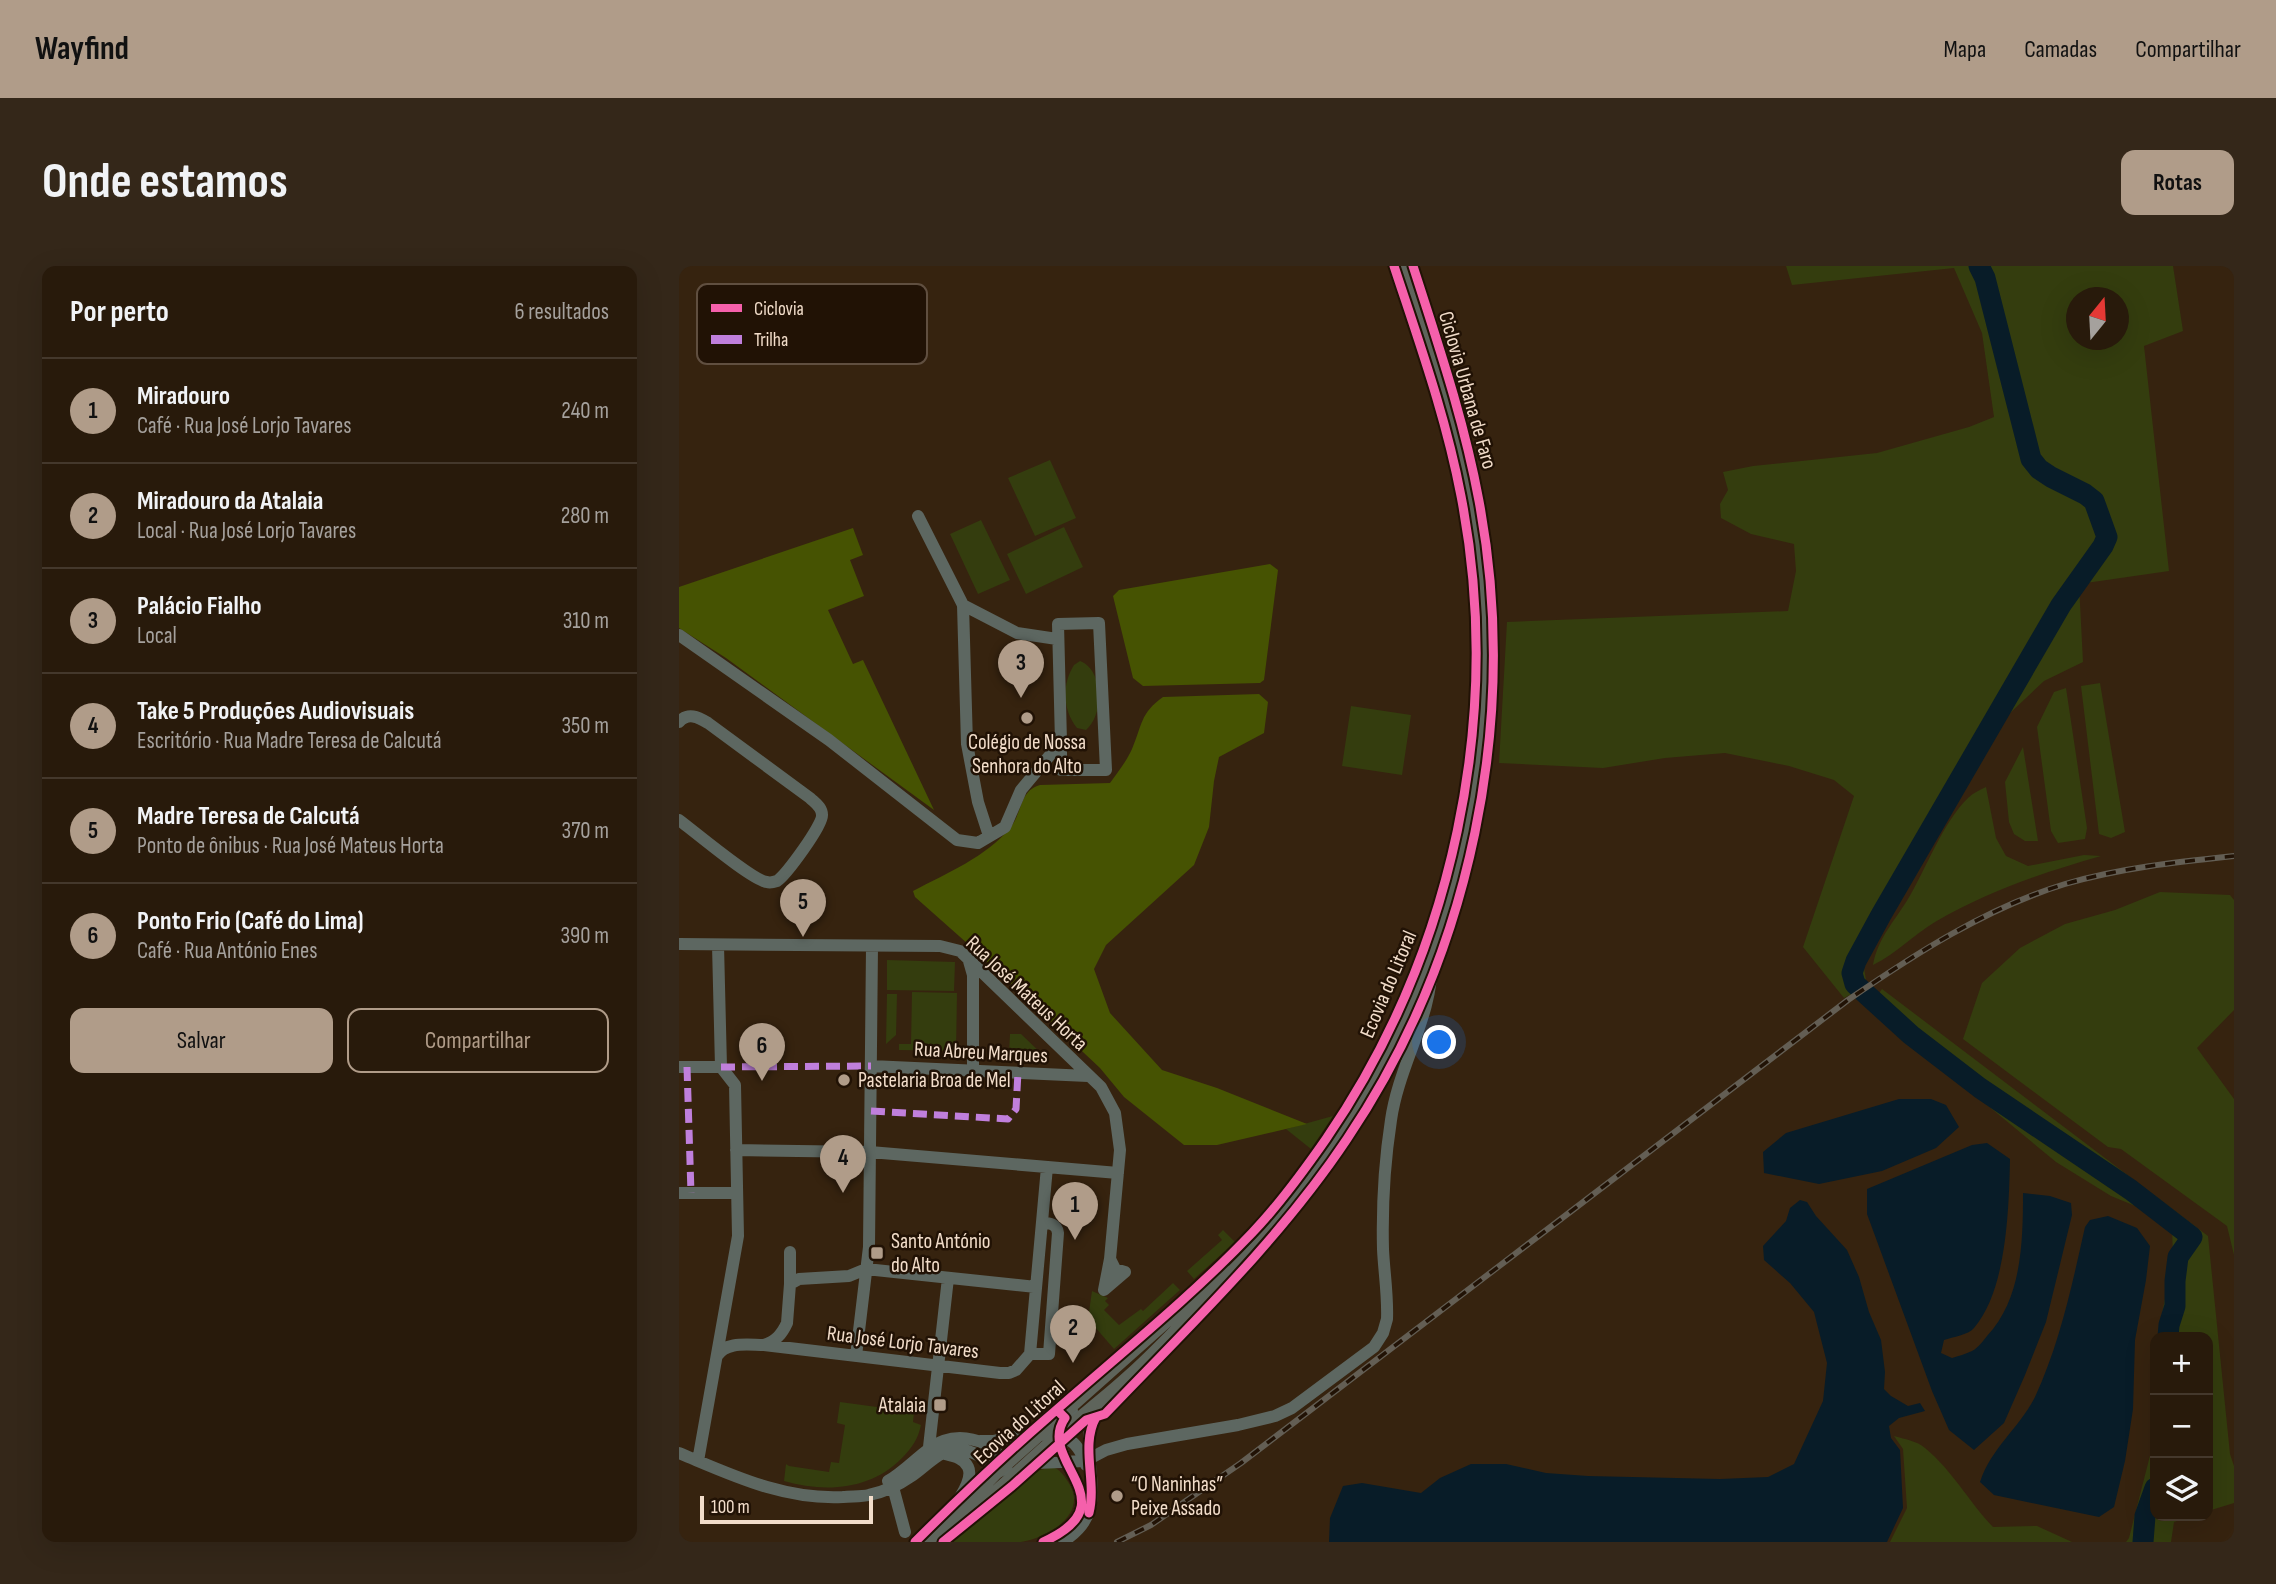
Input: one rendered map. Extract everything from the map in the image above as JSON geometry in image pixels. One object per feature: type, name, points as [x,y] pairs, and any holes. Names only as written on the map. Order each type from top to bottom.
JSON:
[{"type":"main road","points":[[929,1542],[978,1509],[1027,1467],[1067,1439],[1160,1349],[1271,1233],[1354,1110],[1389,1051],[1416,993],[1455,877],[1478,766],[1484,695],[1484,611],[1467,479],[1434,362],[1402,266]]},
{"type":"main road","points":[[929,1542],[1000,1468],[1242,1253],[1309,1180]]},
{"type":"street","points":[[918,516],[963,605],[967,744],[978,802],[989,836]]},
{"type":"street","points":[[963,605],[1017,632],[1058,639]]},
{"type":"street","points":[[1099,623],[1106,770],[1061,770],[1061,742],[1058,624],[1099,623]]},
{"type":"street","points":[[679,635],[829,740],[957,840],[978,842],[1005,827],[1021,790],[1061,742]]},
{"type":"street","points":[[679,722],[685,716],[693,716],[708,723],[810,798],[823,815],[820,826],[785,873],[777,881],[769,883],[753,876],[679,820]]},
{"type":"street","name":"Rua José Mateus Horta","points":[[679,944],[946,946],[960,951],[1101,1087],[1115,1113],[1120,1150],[1110,1259],[1104,1290],[1125,1272],[1115,1269],[1110,1259]]},
{"type":"street","points":[[698,1461],[738,1236],[735,1085],[721,1067],[718,945]]},
{"type":"street","points":[[856,1356],[869,1247],[872,946]]},
{"type":"street","points":[[834,1497],[865,1492],[934,1453],[961,1450],[1010,1470],[1037,1463],[1067,1462],[1127,1444],[1275,1416],[1292,1408],[1374,1347],[1383,1333],[1388,1304],[1383,1219],[1391,1120],[1398,1084],[1426,1007],[1432,978],[1432,948]]},
{"type":"street","points":[[969,960],[973,975],[973,1070]]},
{"type":"street","points":[[973,986],[979,981],[989,979]]},
{"type":"street","name":"Rua Abreu Marques","points":[[871,1066],[1088,1076]]},
{"type":"street","points":[[679,1067],[721,1067]]},
{"type":"street","points":[[736,1150],[870,1152],[1118,1173]]},
{"type":"street","points":[[1030,1354],[1047,1167]]},
{"type":"street","points":[[679,1193],[737,1193]]},
{"type":"street","name":"Rua José Lorjo Tavares","points":[[735,1345],[795,1348],[1009,1373],[1016,1370],[1030,1354],[1049,1354],[1058,1229],[1053,1224],[1042,1223]]},
{"type":"street","points":[[790,1252],[787,1340],[795,1348]]},
{"type":"street","points":[[790,1284],[799,1279],[842,1277],[866,1269],[1036,1287]]},
{"type":"street","points":[[934,1453],[948,1278]]},
{"type":"street","points":[[1067,1439],[1061,1424],[1069,1414],[1130,1362],[1171,1317]]},
{"type":"street","points":[[764,1345],[778,1337],[787,1323]]},
{"type":"street","points":[[722,1325],[723,1334],[735,1345]]},
{"type":"street","points":[[716,1360],[722,1349],[735,1345]]},
{"type":"street","points":[[1062,1542],[1083,1527],[1089,1515],[1093,1486],[1088,1456],[1090,1428],[1096,1417],[1160,1349]]},
{"type":"street","points":[[1017,1437],[1039,1429],[1061,1414]]},
{"type":"street","points":[[679,1453],[774,1490],[834,1497],[869,1496],[893,1487],[946,1441],[994,1441],[1052,1435],[1067,1439],[1088,1456]]},
{"type":"street","points":[[947,1531],[989,1493],[1000,1468],[999,1455],[992,1447],[963,1439]]},
{"type":"street","points":[[1043,1542],[1064,1531],[1079,1513],[1082,1501],[1080,1489],[1059,1445],[1067,1439]]},
{"type":"street","points":[[929,1542],[969,1479],[969,1469],[964,1461],[934,1453]]},
{"type":"street","points":[[893,1487],[905,1532]]},
{"type":"green space","points":[[1786,266],[2173,266],[2183,331],[2144,346],[2169,571],[2079,584],[2083,662],[2044,681],[2009,714],[1861,950],[1867,986],[1844,998],[1803,947],[1854,796],[1834,780],[1789,766],[1725,753],[1665,758],[1603,768],[1499,763],[1507,622],[1788,611],[1796,571],[1794,544],[1751,534],[1721,518],[1720,504],[1728,490],[1723,472],[1753,466],[1877,453],[1969,427],[1994,417],[1982,333],[1954,268],[1792,285]]},
{"type":"green space","points":[[1050,460],[1076,518],[1035,536],[1008,478]]},
{"type":"green space","points":[[981,520],[1010,580],[978,594],[950,534]]},
{"type":"green space","points":[[1064,527],[1083,567],[1026,594],[1007,554]]},
{"type":"green space","points":[[853,528],[863,555],[850,560],[864,596],[828,610],[853,664],[863,660],[934,810],[726,658],[679,628],[679,587]]},
{"type":"green space","points":[[1270,564],[1278,570],[1264,680],[1260,683],[1143,686],[1133,678],[1113,596],[1119,590]]},
{"type":"green space","points":[[1080,661],[1094,673],[1099,693],[1096,714],[1086,730],[1077,728],[1072,721],[1065,696],[1070,672]]},
{"type":"green space","points":[[2100,683],[2125,832],[2111,838],[2099,834],[2081,686]]},
{"type":"green space","points":[[2066,688],[2087,828],[2085,839],[2058,843],[2051,831],[2037,727],[2054,692]]},
{"type":"green space","points":[[1259,694],[1268,702],[1264,733],[1219,757],[1209,827],[1194,865],[1106,945],[1094,969],[1110,1013],[1162,1070],[1217,1088],[1307,1124],[1217,1145],[1184,1145],[1124,1097],[1100,1068],[915,897],[913,891],[965,864],[989,848],[1010,828],[1025,797],[1033,788],[1040,785],[1110,783],[1130,754],[1146,714],[1163,697]]},
{"type":"green space","points":[[1351,706],[1411,715],[1402,775],[1342,766]]},
{"type":"green space","points":[[2023,747],[2038,841],[2025,841],[2014,834],[2009,822],[2005,782]]},
{"type":"green space","points":[[1986,787],[1996,838],[2006,856],[2028,866],[2084,855],[2101,856],[2036,876],[1976,901],[1935,922],[1873,965],[1883,938],[1908,899],[1951,820],[1968,798]]},
{"type":"green space","points":[[2160,892],[2230,895],[2234,900],[2234,1010],[2197,1048],[2234,1099],[2234,1255],[2227,1226],[2121,1149],[2108,1147],[1963,1039],[1982,983],[2020,948],[2065,924],[2115,910]]},
{"type":"green space","points":[[887,960],[955,962],[954,991],[887,990]]},
{"type":"green space","points":[[1882,989],[2208,1236],[2230,1454],[2234,1466],[2234,1503],[2213,1509],[2213,1332],[2159,1332],[2173,1258],[2172,1227],[2150,1212],[2111,1196],[2056,1162],[1871,1004]]},
{"type":"green space","points":[[912,992],[957,993],[956,1051],[899,1050],[899,1044],[911,1044]]},
{"type":"green space","points":[[887,994],[897,994],[896,1035],[886,1044]]},
{"type":"green space","points":[[1010,1034],[1021,1034],[1044,1056],[1009,1054]]},
{"type":"green space","points":[[1333,1116],[1311,1149],[1286,1129]]},
{"type":"green space","points":[[1223,1230],[1235,1242],[1194,1279],[1187,1271],[1222,1240],[1218,1235]]},
{"type":"green space","points":[[1173,1283],[1180,1290],[1114,1349],[1088,1319],[1092,1291],[1108,1298],[1105,1301],[1109,1305],[1104,1310],[1119,1325],[1141,1309],[1143,1311]]},
{"type":"green space","points":[[840,1402],[914,1412],[913,1422],[921,1425],[912,1447],[890,1469],[862,1483],[815,1487],[784,1481],[786,1464],[829,1472],[831,1462],[839,1463],[845,1425],[837,1423]]},
{"type":"green space","points":[[1894,1436],[1918,1444],[1935,1457],[1993,1527],[2037,1526],[2072,1542],[1890,1542],[1907,1508],[1903,1449]]},
{"type":"green space","points":[[2150,1456],[2150,1521],[2177,1521],[2174,1522],[2171,1542],[2126,1542]]},
{"type":"green space","points":[[1051,1467],[1064,1476],[1074,1496],[1069,1515],[1062,1523],[1042,1536],[1021,1542],[949,1542],[1033,1472]]},
{"type":"water","points":[[1899,1099],[1931,1099],[1946,1105],[1959,1127],[1936,1148],[1882,1171],[1819,1184],[1764,1173],[1763,1152],[1786,1133]]},
{"type":"water","points":[[1987,1143],[2010,1159],[2007,1224],[2000,1270],[1985,1312],[1974,1328],[1944,1340],[1941,1353],[1952,1358],[1974,1350],[1999,1321],[2014,1287],[2018,1269],[2023,1193],[2050,1196],[2071,1203],[2072,1215],[2046,1322],[2025,1375],[2004,1423],[1974,1450],[1949,1430],[1932,1391],[1867,1214],[1867,1189],[1972,1145]]},
{"type":"water","points":[[1800,1200],[1807,1202],[1847,1250],[1859,1277],[1881,1340],[1884,1389],[1908,1406],[1920,1403],[1925,1411],[1899,1418],[1889,1426],[1891,1438],[1900,1450],[1903,1508],[1887,1542],[1329,1542],[1330,1518],[1343,1486],[1362,1483],[1421,1493],[1440,1478],[1471,1464],[1506,1464],[1546,1473],[1588,1476],[1720,1479],[1768,1477],[1794,1464],[1823,1401],[1827,1363],[1814,1312],[1790,1283],[1764,1260],[1763,1246],[1786,1221],[1790,1208]]},
{"type":"water","points":[[2108,1216],[2137,1228],[2150,1246],[2135,1340],[2133,1409],[2114,1507],[2099,1517],[1994,1495],[1980,1482],[1998,1448],[2029,1408],[2044,1377],[2065,1314],[2085,1227],[2090,1220]]},
{"type":"waterway","points":[[1979,266],[1985,278],[2031,459],[2039,469],[2094,501],[2107,537],[2061,605],[1881,915],[1852,973],[1855,984],[1911,1035],[1980,1088],[2131,1190],[2192,1237],[2178,1257],[2175,1306],[2168,1332]]},
{"type":"waterway","points":[[2143,1542],[2145,1516],[2150,1502]]},
{"type":"railway","points":[[1117,1542],[1151,1525],[1241,1463],[1848,1000],[1925,949],[1979,919],[2065,884],[2170,863],[2234,856]]},
{"type":"marked path","points":[[721,1067],[871,1066]]},
{"type":"marked path","points":[[687,1067],[691,1193]]},
{"type":"marked path","points":[[871,1111],[1008,1119],[1016,1109],[1018,1072]]},
{"type":"cycle path","name":"Ecovia do Litoral","points":[[915,1542],[1012,1449],[1203,1282],[1262,1222],[1291,1188],[1326,1139],[1370,1067],[1407,992],[1436,913],[1457,831],[1471,748],[1476,664],[1473,579],[1461,496],[1440,409],[1394,266]]},
{"type":"cycle path","name":"Ciclovia Urbana de Faro","points":[[943,1542],[1012,1486],[1086,1420],[1105,1414],[1263,1248],[1347,1139],[1390,1068],[1426,992],[1454,914],[1475,833],[1488,750],[1493,667],[1490,583],[1479,501],[1458,412],[1413,266]]},
{"type":"cycle path","name":"Ecovia do Litoral","points":[[1043,1542],[1068,1527],[1080,1512],[1081,1497],[1061,1450],[1059,1434],[1065,1418],[1057,1410]]},
{"type":"cycle path","points":[[1089,1513],[1089,1440],[1096,1417]]},
{"type":"place","name":"Palácio Fialho","points":[[1021,698]]},
{"type":"place","name":"Colégio de Nossa Senhora do Alto","points":[[1027,718]]},
{"type":"place","name":"Madre Teresa de Calcutá","points":[[803,937]]},
{"type":"place","name":"Pastelaria Broa de Mel","points":[[844,1080]]},
{"type":"place","name":"Ponto Frio (Café do Lima)","points":[[762,1081]]},
{"type":"place","name":"Take 5 Produções Audiovisuais","points":[[843,1193]]},
{"type":"place","name":"Miradouro","points":[[1075,1240]]},
{"type":"place","name":"Santo António do Alto","points":[[877,1253]]},
{"type":"place","name":"Miradouro da Atalaia","points":[[1073,1363]]},
{"type":"place","name":"Atalaia","points":[[940,1405]]},
{"type":"place","name":"“O Naninhas” Peixe Assado","points":[[1117,1496]]}]
